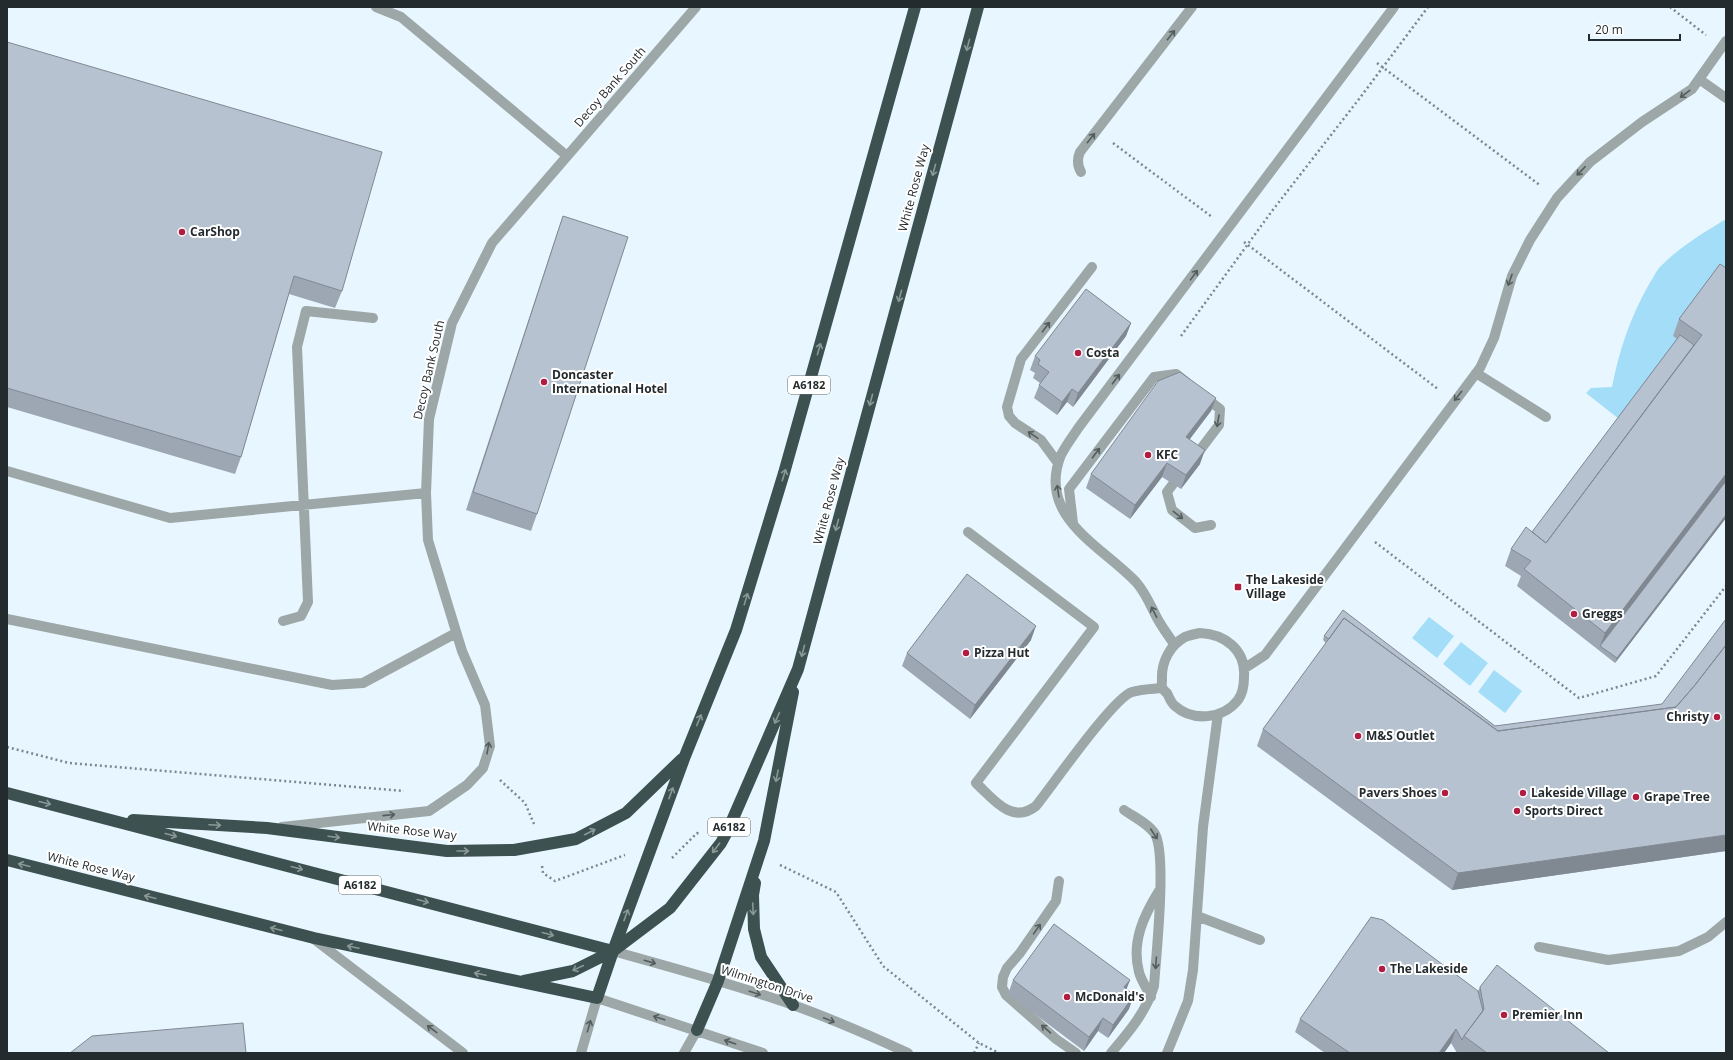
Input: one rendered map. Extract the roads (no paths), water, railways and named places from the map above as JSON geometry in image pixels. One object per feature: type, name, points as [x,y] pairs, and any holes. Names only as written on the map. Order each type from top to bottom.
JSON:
[{"type":"highway","name":"White Rose Way","points":[[7,860],[314,938],[597,998],[685,756],[736,630],[784,473],[915,7]]},
{"type":"highway","name":"White Rose Way","points":[[518,982],[573,971],[613,951],[670,908],[721,842],[728,830],[798,669],[978,7]]},
{"type":"highway","points":[[697,1030],[718,981],[764,841],[798,669]]},
{"type":"highway","name":"White Rose Way","points":[[106,818],[267,828],[447,851],[514,850],[576,839],[626,813],[685,756]]},
{"type":"highway","name":"White Rose Way","points":[[7,793],[613,951]]},
{"type":"highway","points":[[759,856],[753,895],[754,929],[760,957],[793,1005]]},
{"type":"street","points":[[376,7],[400,18],[567,156]]},
{"type":"street","name":"Decoy Bank South","points":[[267,828],[429,811],[467,785],[483,768],[490,746],[486,705],[462,651],[428,540],[426,493],[429,419],[452,323],[492,243],[696,7]]},
{"type":"street","points":[[1081,172],[1078,158],[1192,7]]},
{"type":"street","points":[[1174,644],[1157,618],[1145,593],[1124,571],[1087,540],[1065,514],[1059,498],[1056,481],[1058,463],[1066,446],[1079,427],[1394,7]]},
{"type":"street","points":[[1245,668],[1265,655],[1454,401],[1476,374],[1489,351],[1506,294],[1520,257],[1557,198],[1590,162],[1642,122],[1681,98],[1692,89],[1724,44]]},
{"type":"street","points":[[1699,79],[1726,98]]},
{"type":"street","points":[[1058,463],[1041,440],[1015,423],[1009,416],[1007,407],[1021,359],[1092,267]]},
{"type":"street","points":[[283,621],[301,616],[308,602],[297,347],[306,311],[373,318]]},
{"type":"street","points":[[1073,525],[1069,489],[1154,377],[1176,374],[1220,409],[1219,425],[1193,459]]},
{"type":"street","points":[[1476,374],[1546,417]]},
{"type":"street","points":[[7,471],[170,518],[426,493]]},
{"type":"street","points":[[1174,484],[1167,492],[1172,510],[1195,528],[1211,524]]},
{"type":"street","points":[[968,532],[1094,627],[976,783],[1004,809],[1022,813],[1030,811],[1036,806],[1107,714],[1122,700],[1131,692],[1162,688]]},
{"type":"street","points":[[7,619],[332,685],[363,683],[456,633]]},
{"type":"street","points":[[1200,633],[1223,638],[1234,646],[1240,655],[1245,668],[1244,687],[1237,700],[1227,710],[1218,714],[1202,717],[1187,714],[1174,705],[1162,688],[1161,674],[1166,656],[1174,644],[1186,636],[1200,633]]},
{"type":"street","points":[[1167,1053],[1188,1001],[1193,970],[1204,826],[1218,714]]},
{"type":"street","points":[[1111,1053],[1131,1030],[1151,997],[1154,986],[1160,891],[1160,845],[1156,835],[1152,830],[1124,810]]},
{"type":"street","points":[[1060,881],[1056,901],[1020,953],[1007,968],[1003,977],[1002,987],[1006,995],[1056,1038],[1076,1053]]},
{"type":"street","points":[[1151,997],[1139,973],[1138,940],[1143,918],[1160,891]]},
{"type":"street","points":[[1197,916],[1260,940]]},
{"type":"street","points":[[1539,947],[1608,960],[1679,951],[1708,937],[1726,922]]},
{"type":"street","points":[[314,938],[463,1053]]},
{"type":"street","name":"Wilmington Drive","points":[[613,951],[718,981],[793,1005],[871,1036],[908,1053]]},
{"type":"street","points":[[581,1053],[597,998],[763,1053]]},
{"type":"street","points":[[684,1053],[697,1030]]},
{"type":"place","name":"CarShop","points":[[182,232]]},
{"type":"place","name":"Costa","points":[[1078,353]]},
{"type":"place","name":"Doncaster International Hotel","points":[[544,382]]},
{"type":"place","name":"KFC","points":[[1148,455]]},
{"type":"place","name":"The Lakeside Village","points":[[1238,587]]},
{"type":"place","name":"Greggs","points":[[1574,614]]},
{"type":"place","name":"Pizza Hut","points":[[966,653]]},
{"type":"place","name":"Christy","points":[[1717,717]]},
{"type":"place","name":"M&S Outlet","points":[[1358,736]]},
{"type":"place","name":"Pavers Shoes","points":[[1445,793]]},
{"type":"place","name":"Lakeside Village","points":[[1523,793]]},
{"type":"place","name":"Grape Tree","points":[[1636,797]]},
{"type":"place","name":"Sports Direct","points":[[1517,811]]},
{"type":"place","name":"The Lakeside","points":[[1382,969]]},
{"type":"place","name":"McDonald's","points":[[1067,997]]},
{"type":"place","name":"Premier Inn","points":[[1504,1015]]}]
